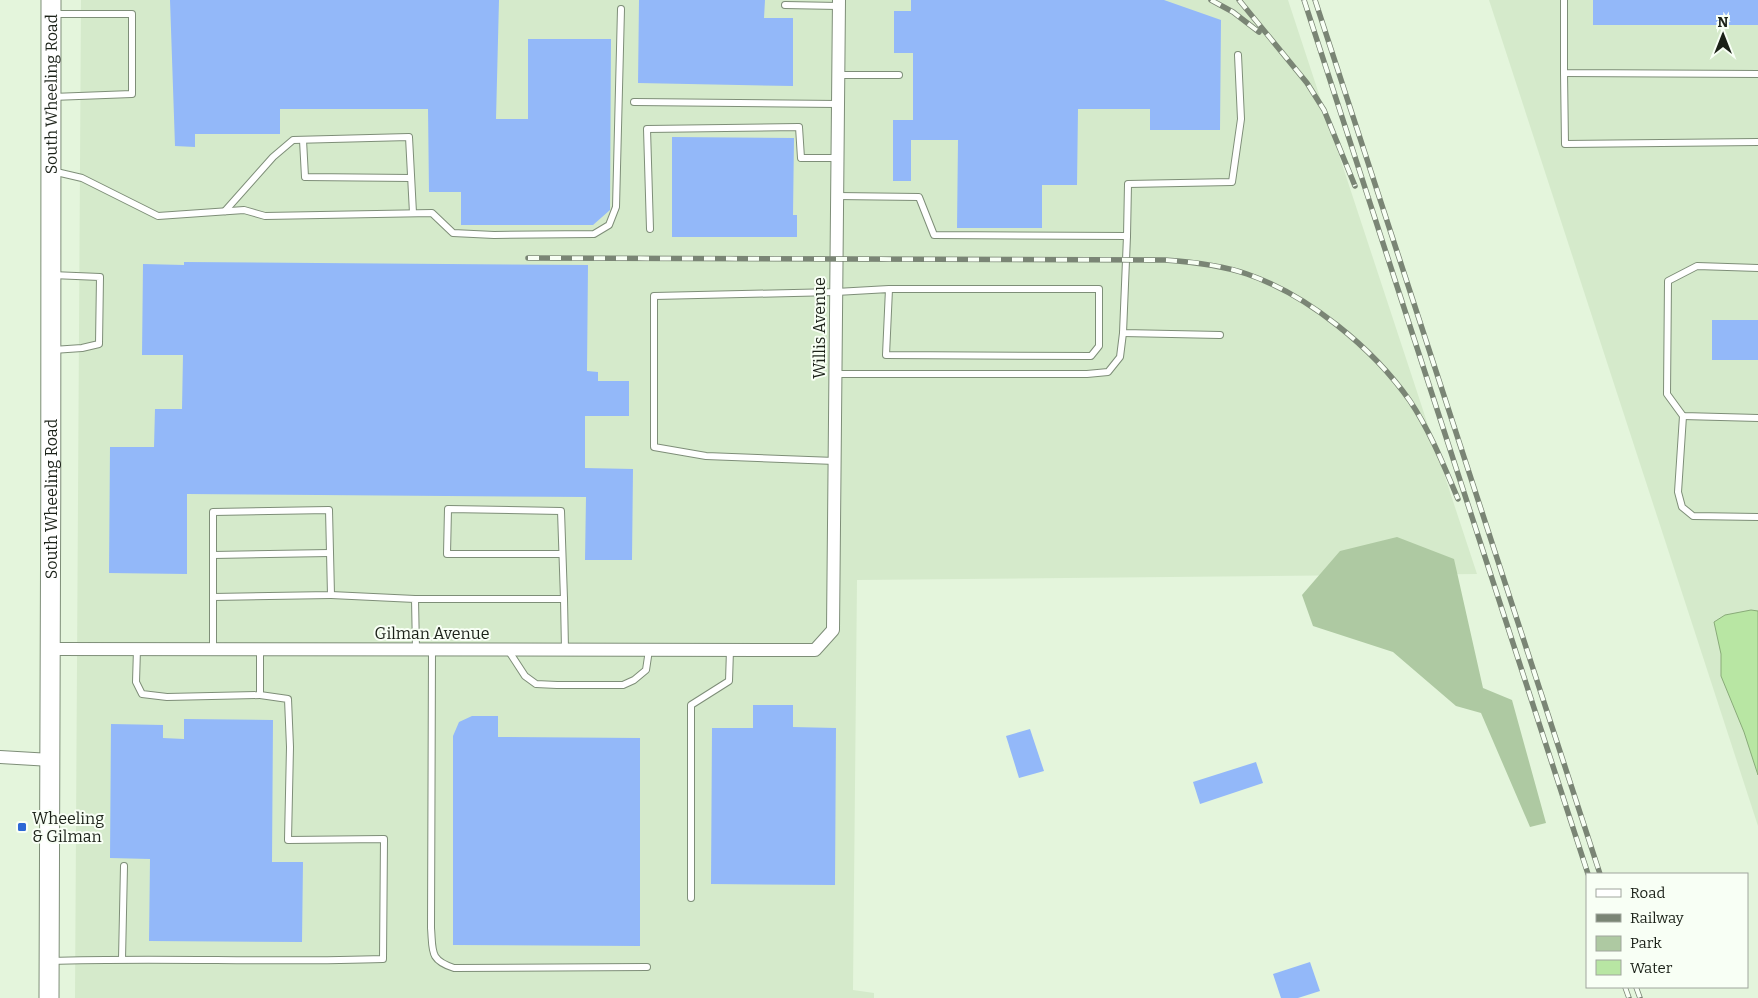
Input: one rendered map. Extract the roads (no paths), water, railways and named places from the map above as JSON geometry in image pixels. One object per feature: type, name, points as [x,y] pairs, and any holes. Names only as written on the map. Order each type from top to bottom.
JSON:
[{"type":"main road","name":"South Wheeling Road","points":[[49,998],[51,760],[51,7]]},
{"type":"street","name":"Willis Avenue","points":[[815,650],[833,630],[838,3]]},
{"type":"street","name":"Gilman Avenue","points":[[50,649],[815,650]]},
{"type":"street","points":[[0,758],[51,760]]},
{"type":"lane","points":[[1564,0],[1565,144],[1758,142]]},
{"type":"lane","points":[[785,5],[838,3]]},
{"type":"lane","points":[[51,7],[132,14],[132,94],[51,97]]},
{"type":"lane","points":[[50,171],[82,178],[158,216],[244,210],[265,216],[432,213],[453,233],[494,235],[594,234],[609,225],[616,206],[621,9]]},
{"type":"lane","points":[[835,374],[1087,374],[1108,372],[1120,357],[1123,333],[1128,236],[1128,184],[1232,182],[1241,119],[1238,55]]},
{"type":"lane","points":[[1564,73],[1758,74]]},
{"type":"lane","points":[[838,76],[899,75]]},
{"type":"lane","points":[[634,102],[838,104]]},
{"type":"lane","points":[[650,229],[647,129],[799,127],[801,158],[837,158]]},
{"type":"lane","points":[[225,211],[273,157],[293,140],[409,137],[413,213]]},
{"type":"lane","points":[[303,140],[304,177],[411,178]]},
{"type":"lane","points":[[837,196],[919,197],[934,235],[1128,236]]},
{"type":"lane","points":[[1758,268],[1697,266],[1668,281],[1667,394],[1683,416],[1678,492],[1682,507],[1693,516],[1758,517]]},
{"type":"lane","points":[[50,275],[100,277],[99,344],[82,348],[50,350]]},
{"type":"lane","points":[[834,461],[706,456],[654,447],[654,296],[759,292],[836,292],[889,288],[1099,290],[1100,346],[1091,356],[886,355],[889,288]]},
{"type":"lane","points":[[1123,333],[1220,335]]},
{"type":"lane","points":[[1683,416],[1758,418]]},
{"type":"lane","points":[[562,554],[447,554],[448,509],[561,511],[565,650]]},
{"type":"lane","points":[[213,650],[213,512],[329,510],[331,595]]},
{"type":"lane","points":[[213,554],[330,553]]},
{"type":"lane","points":[[213,597],[331,595],[415,599],[564,599]]},
{"type":"lane","points":[[415,599],[416,650]]},
{"type":"lane","points":[[49,961],[122,959],[323,961],[383,959],[384,839],[288,840],[290,747],[288,699],[260,695],[167,697],[142,694],[136,682],[137,649]]},
{"type":"lane","points":[[260,650],[260,695]]},
{"type":"lane","points":[[432,650],[431,928],[433,952],[440,963],[454,968],[647,967]]},
{"type":"lane","points":[[508,650],[526,676],[536,684],[557,685],[623,685],[634,680],[646,670],[650,650]]},
{"type":"lane","points":[[691,898],[691,705],[729,681],[730,650]]},
{"type":"lane","points":[[122,959],[124,866]]},
{"type":"water","points":[[1751,610],[1758,611],[1758,775],[1744,732],[1721,676],[1721,654],[1714,622],[1725,615]]},
{"type":"railway","points":[[1211,0],[1233,12],[1259,32]]},
{"type":"railway","points":[[1239,0],[1307,83],[1324,110],[1355,186]]},
{"type":"railway","points":[[1304,0],[1588,873]]},
{"type":"railway","points":[[1315,0],[1600,873]]},
{"type":"railway","points":[[528,258],[1165,260],[1227,268],[1270,283],[1316,309],[1378,362],[1395,381],[1417,412],[1458,499]]},
{"type":"railway","points":[[1625,988],[1629,998]]},
{"type":"railway","points":[[1636,988],[1640,998]]},
{"type":"place","name":"Wheeling & Gilman","points":[[22,827]]}]
